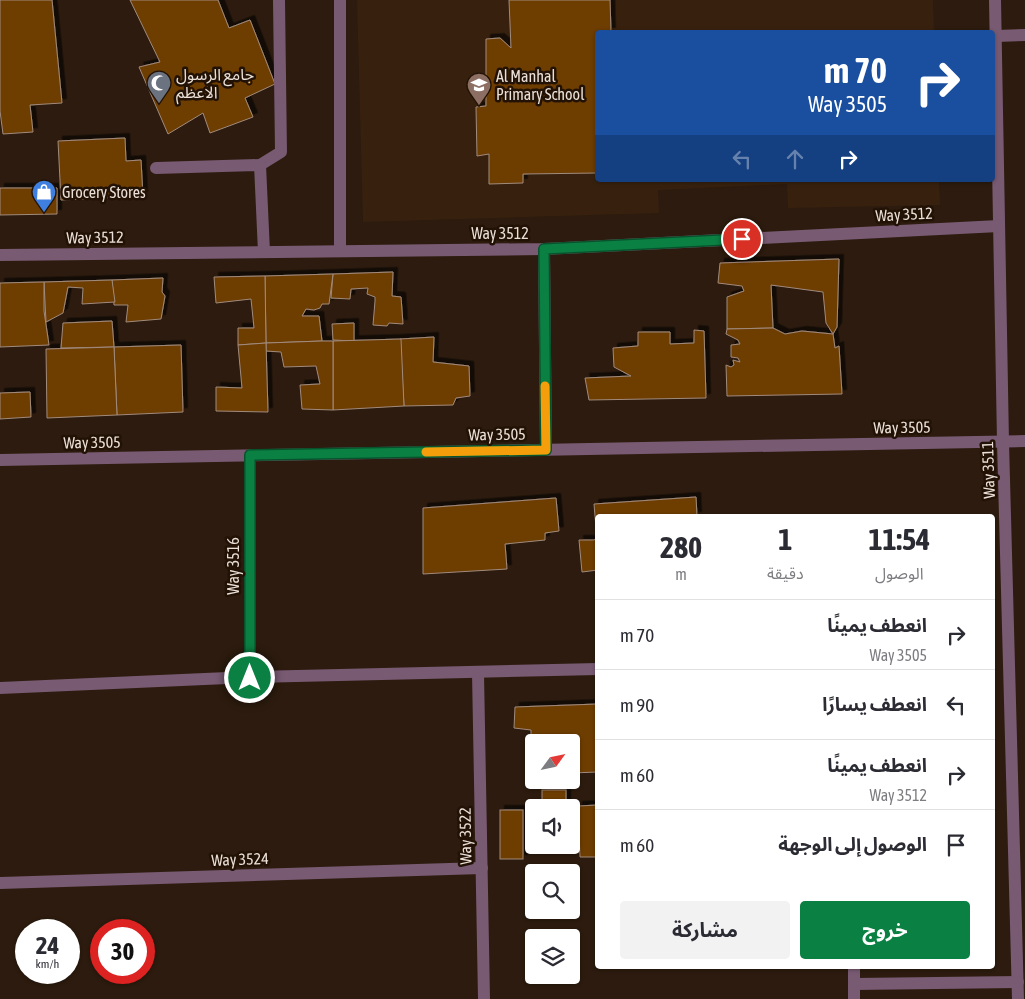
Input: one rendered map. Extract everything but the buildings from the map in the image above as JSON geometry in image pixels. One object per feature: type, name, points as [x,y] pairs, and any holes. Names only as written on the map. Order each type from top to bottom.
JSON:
[{"type":"street","points":[[156,168],[260,165],[281,152],[280,0]]},
{"type":"street","points":[[340,0],[340,250]]},
{"type":"street","name":"Way 3511","points":[[995,0],[1003,442],[1018,999]]},
{"type":"street","points":[[996,36],[1025,35]]},
{"type":"street","points":[[260,165],[264,252]]},
{"type":"street","name":"Way 3512","points":[[0,255],[544,249],[999,226]]},
{"type":"street","points":[[544,249],[546,450]]},
{"type":"street","name":"Way 3505","points":[[0,460],[1025,441]]},
{"type":"street","name":"Way 3516","points":[[250,455],[250,678]]},
{"type":"street","points":[[0,688],[250,678],[595,669]]},
{"type":"street","name":"Way 3522","points":[[478,673],[484,999]]},
{"type":"street","points":[[1012,746],[1025,745]]},
{"type":"street","name":"Way 3524","points":[[0,883],[482,868]]},
{"type":"street","points":[[854,969],[854,999]]},
{"type":"street","points":[[854,984],[1018,982]]},
{"type":"shaded area","name":"Al Manhal Primary School","points":[[357,0],[933,0],[934,30],[595,30],[595,182],[939,182],[940,205],[788,208],[787,184],[658,190],[659,213],[363,222]]},
{"type":"slow traffic","points":[[426,452],[546,450],[545,386]]},
{"type":"place","name":"جامع الرسول الاعظم","points":[[159,104]]},
{"type":"place","name":"Al Manhal Primary School","points":[[479,106]]},
{"type":"place","name":"Grocery Stores","points":[[44,213]]},
{"type":"route","points":[[250,678],[250,455],[546,450],[544,249],[742,239]]}]
